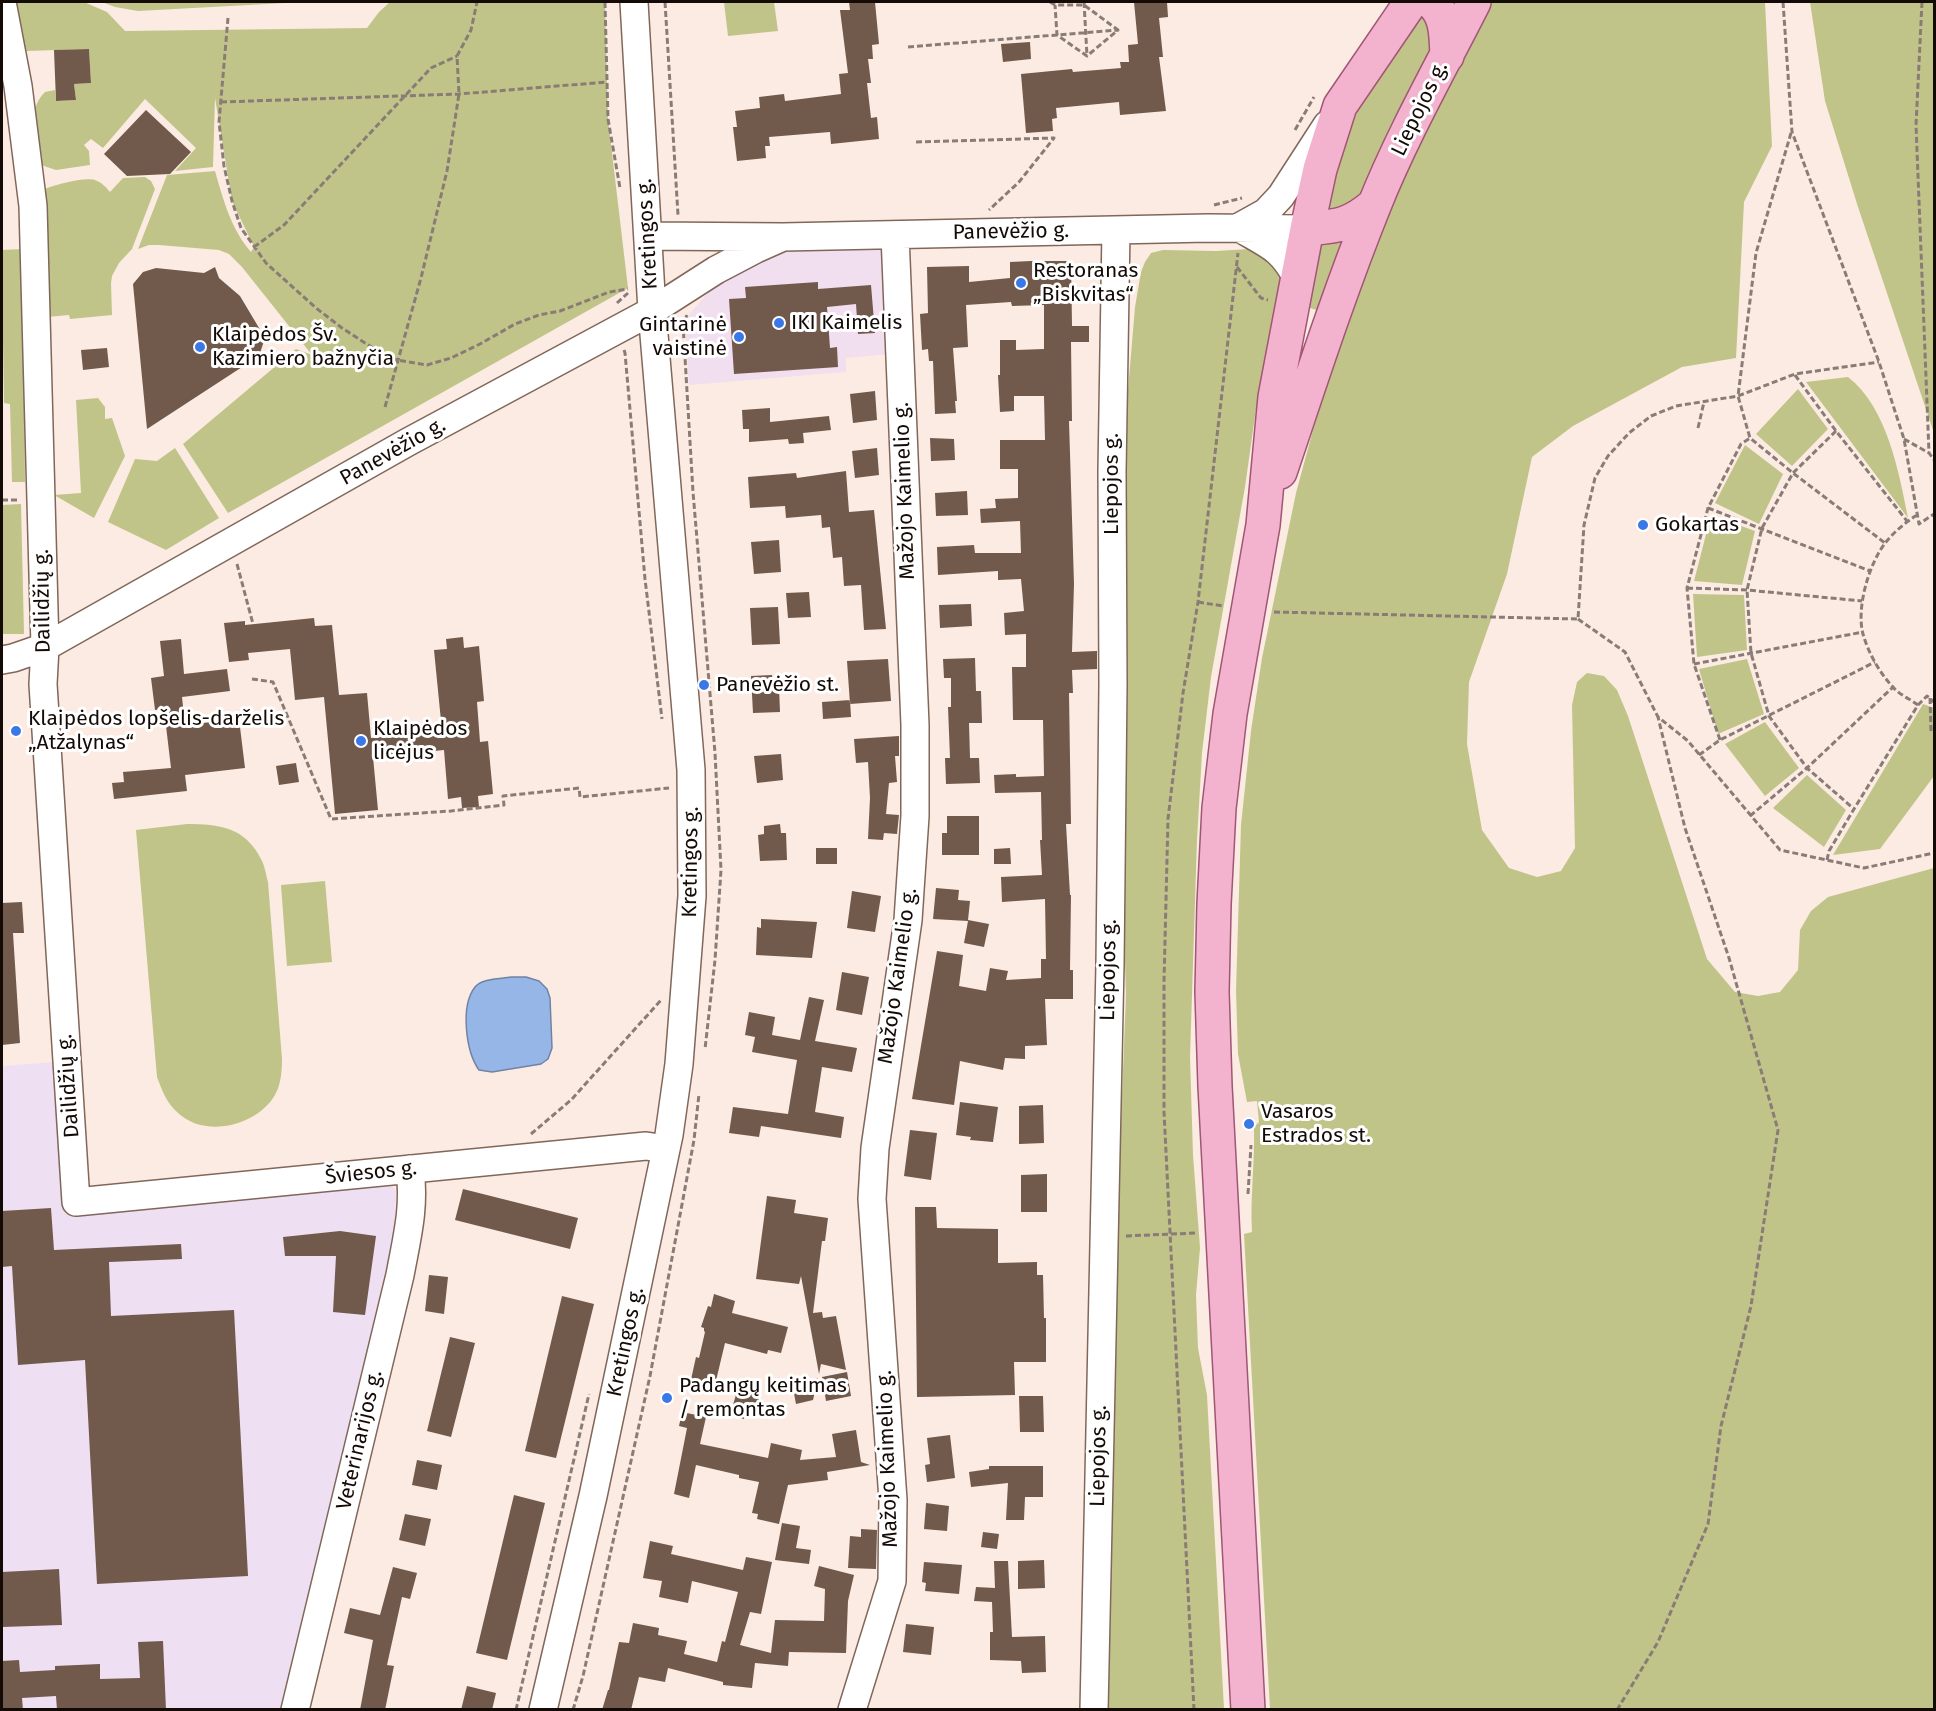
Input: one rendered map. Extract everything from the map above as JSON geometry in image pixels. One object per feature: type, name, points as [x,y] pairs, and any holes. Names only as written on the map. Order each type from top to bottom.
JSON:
[{"type":"main road","name":"Liepojos g.","points":[[1248,1710],[1215,1086],[1212,992],[1219,808],[1230,714],[1263,525],[1275,397],[1306,229],[1320,169],[1340,106],[1411,2]]},
{"type":"main road","points":[[1431,2],[1438,8],[1446,27],[1447,56]]},
{"type":"main road","name":"Liepojos g.","points":[[1263,525],[1324,343],[1374,205],[1400,148],[1474,2]]},
{"type":"main road","points":[[1306,229],[1336,227],[1358,218],[1374,205]]},
{"type":"main road","points":[[1287,332],[1324,343]]},
{"type":"street","name":"Dailidžių g.","points":[[2,2],[18,86],[33,206],[45,647],[43,684],[76,1202]]},
{"type":"street","name":"Kretingos g.","points":[[543,1710],[593,1497],[666,1149],[677,1075],[692,896],[692,806],[674,555],[652,311],[634,2]]},
{"type":"street","name":"Panevėžio g.","points":[[1239,228],[1266,212],[1281,196],[1340,106]]},
{"type":"street","name":"Panevėžio g.","points":[[648,236],[783,237],[1239,228],[1306,229]]},
{"type":"street","name":"Panevėžio g.","points":[[1239,228],[1275,248],[1287,261],[1297,278]]},
{"type":"street","name":"Liepojos g.","points":[[1094,1710],[1110,964],[1113,685],[1112,471],[1116,230]]},
{"type":"street","name":"Mažojo Kaimelio g.","points":[[852,1710],[892,1581],[893,1500],[872,1199],[875,1148],[908,920],[915,816],[915,725],[895,235]]},
{"type":"street","name":"Panevėžio g.","points":[[2,660],[45,647],[408,442],[652,311],[716,270],[783,237]]},
{"type":"street","name":"Šviesos g.","points":[[76,1202],[646,1146],[666,1149]]},
{"type":"street","name":"Veterinarijos g.","points":[[295,1710],[400,1275],[411,1218],[413,1190],[410,1169]]},
{"type":"path","points":[[385,407],[421,278],[447,171],[459,93],[457,56],[471,30],[477,2]]},
{"type":"path","points":[[605,2],[608,119],[621,189]]},
{"type":"path","points":[[665,2],[680,236]]},
{"type":"path","points":[[1050,2],[1055,5],[1084,3],[1118,30]]},
{"type":"path","points":[[1783,2],[1792,132],[1879,362],[1904,440],[1919,524],[1935,514]]},
{"type":"path","points":[[1922,2],[1916,125],[1929,453]]},
{"type":"path","points":[[1084,3],[1087,56]]},
{"type":"path","points":[[1055,5],[1057,35]]},
{"type":"path","points":[[228,18],[219,122],[232,201],[240,228],[266,263],[316,308],[376,351],[397,360],[427,365],[451,358],[515,324],[560,311],[609,292],[633,288],[604,314],[625,353],[645,579],[663,726]]},
{"type":"path","points":[[908,47],[1118,30]]},
{"type":"path","points":[[1087,56],[1118,30]]},
{"type":"path","points":[[1057,35],[1087,56]]},
{"type":"path","points":[[254,247],[284,225],[431,68],[457,56]]},
{"type":"path","points":[[221,102],[459,93],[607,82]]},
{"type":"path","points":[[1792,132],[1756,253],[1738,396],[1750,438],[1885,543]]},
{"type":"path","points":[[916,142],[1054,138],[1019,182],[988,211]]},
{"type":"path","points":[[1208,207],[1222,201],[1242,198]]},
{"type":"path","points":[[1578,619],[1584,525],[1595,478],[1608,456],[1629,433],[1651,416],[1676,406],[1738,396],[1795,374],[1879,362]]},
{"type":"path","points":[[1795,374],[1906,521]]},
{"type":"path","points":[[1698,428],[1704,402]]},
{"type":"path","points":[[1836,431],[1793,473],[1762,528],[1747,590],[1751,653],[1769,716],[1807,768],[1854,809]]},
{"type":"path","points":[[1720,740],[1694,664],[1688,588],[1708,508],[1741,444],[1750,438]]},
{"type":"path","points":[[1904,440],[1929,453],[1935,460]]},
{"type":"path","points":[[1708,508],[1870,571]]},
{"type":"path","points":[[1917,515],[1906,521],[1885,543],[1870,571],[1862,601],[1863,632],[1875,662],[1893,688],[1918,705]]},
{"type":"path","points":[[231,543],[253,624]]},
{"type":"path","points":[[1688,588],[1747,590],[1862,601]]},
{"type":"path","points":[[1198,602],[1249,610],[1307,614],[1578,619],[1625,652],[1658,717],[1685,828],[1729,958],[1778,1130],[1751,1306],[1720,1426],[1708,1524],[1658,1642],[1617,1710]]},
{"type":"path","points":[[1694,664],[1863,632]]},
{"type":"path","points":[[1699,755],[1720,740],[1875,662]]},
{"type":"path","points":[[252,680],[273,682],[331,819],[504,805],[503,796],[579,788],[580,797],[670,788]]},
{"type":"path","points":[[1750,816],[1807,768],[1893,688]]},
{"type":"path","points":[[1827,860],[1829,851],[1918,705],[1927,696],[1935,702]]},
{"type":"path","points":[[1930,698],[1931,731]]},
{"type":"path","points":[[1658,717],[1688,741],[1780,850],[1864,868],[1935,853]]},
{"type":"path","points":[[669,780],[670,798]]},
{"type":"path","points":[[500,1161],[571,1100],[669,991]]},
{"type":"path","points":[[516,1710],[590,1391]]},
{"type":"shaded area","points":[[884,245],[891,354],[846,358],[846,372],[689,385],[685,327],[691,312],[718,282],[769,254],[825,246]]},
{"type":"shaded area","points":[[55,1062],[66,1214],[384,1181],[391,1184],[396,1191],[393,1259],[280,1709],[2,1710],[2,1066]]},
{"type":"green space","points":[[14,2],[84,2],[107,12],[125,31],[367,28],[390,2],[605,2],[608,119],[628,288],[228,513],[183,444],[296,349],[312,355],[229,254],[219,250],[159,245],[149,245],[138,249],[167,175],[215,171],[238,234],[251,252],[254,247],[232,201],[215,98],[213,167],[175,171],[196,148],[145,99],[103,148],[91,139],[84,145],[89,151],[90,165],[56,170],[41,165],[34,127],[35,108],[45,92],[55,90],[56,101],[76,100],[74,84],[91,83],[89,49],[26,51],[21,42]]},
{"type":"green space","points":[[102,2],[304,2],[138,11]]},
{"type":"green space","points":[[724,2],[774,2],[778,31],[728,36]]},
{"type":"green space","points":[[1490,2],[1765,2],[1772,146],[1744,202],[1736,358],[1682,367],[1573,426],[1532,457],[1507,574],[1469,682],[1467,744],[1482,830],[1509,868],[1537,877],[1561,871],[1575,848],[1572,705],[1577,682],[1587,673],[1604,676],[1617,690],[1628,716],[1707,959],[1735,992],[1758,996],[1780,992],[1798,970],[1800,930],[1811,911],[1828,897],[1934,868],[1934,1709],[1270,1709],[1244,1234],[1252,1232],[1254,1127],[1259,1122],[1257,1101],[1247,1102],[1238,1054],[1236,991],[1241,825],[1251,731],[1262,658],[1296,493],[1327,378],[1379,236],[1417,149]]},
{"type":"green space","points":[[1810,2],[1934,2],[1934,433],[1825,101]]},
{"type":"green space","points":[[1428,14],[1431,52],[1391,125],[1356,205],[1334,218],[1322,208],[1342,143],[1366,95],[1420,16]]},
{"type":"green space","points":[[145,177],[151,181],[155,189],[132,249],[119,263],[112,276],[112,315],[70,319],[69,315],[47,317],[43,190],[69,182],[90,179],[99,182],[110,192],[123,178]]},
{"type":"green space","points":[[1344,236],[1326,313],[1307,307],[1319,242]]},
{"type":"green space","points":[[1266,248],[1284,281],[1256,409],[1245,487],[1211,677],[1202,753],[1197,840],[1190,1057],[1193,1155],[1200,1248],[1196,1295],[1198,1348],[1207,1395],[1224,1709],[1106,1710],[1117,1224],[1126,995],[1123,897],[1126,772],[1121,679],[1123,450],[1135,307],[1141,272],[1151,253],[1163,250],[1216,251]]},
{"type":"green space","points":[[23,249],[25,482],[12,482],[10,404],[4,403],[2,250]]},
{"type":"green space","points":[[1848,377],[1873,405],[1882,423],[1895,461],[1908,518],[1806,382]]},
{"type":"green space","points":[[1798,389],[1828,429],[1792,466],[1756,434]]},
{"type":"green space","points":[[98,398],[105,407],[105,419],[112,418],[125,456],[94,518],[54,495],[81,493],[76,400]]},
{"type":"green space","points":[[1745,445],[1783,474],[1759,524],[1715,503]]},
{"type":"green space","points":[[175,448],[219,518],[166,550],[108,522],[135,459],[157,461]]},
{"type":"green space","points":[[21,504],[24,634],[2,634],[2,505]]},
{"type":"green space","points":[[1711,515],[1755,531],[1742,585],[1694,581]]},
{"type":"green space","points":[[1693,594],[1744,595],[1747,650],[1697,657]]},
{"type":"green space","points":[[1747,659],[1764,714],[1718,734],[1699,669]]},
{"type":"green space","points":[[1923,704],[1934,708],[1934,776],[1880,849],[1833,855]]},
{"type":"green space","points":[[1765,722],[1799,768],[1765,796],[1725,744]]},
{"type":"green space","points":[[1807,775],[1846,810],[1824,847],[1773,808]]},
{"type":"green space","points":[[187,824],[210,825],[239,834],[255,848],[268,882],[282,1059],[281,1077],[275,1095],[256,1115],[243,1121],[215,1127],[188,1120],[177,1112],[165,1096],[157,1077],[136,830]]},
{"type":"green space","points":[[325,881],[332,962],[287,966],[281,885]]},
{"type":"water","points":[[526,977],[539,981],[547,989],[550,998],[552,1048],[548,1059],[541,1064],[492,1072],[479,1070],[474,1062],[466,1029],[467,1005],[470,995],[482,982]]},
{"type":"building","points":[[849,2],[875,2],[879,44],[872,45],[873,59],[868,59],[871,83],[867,83],[871,118],[877,117],[879,139],[831,144],[830,132],[769,137],[770,146],[765,146],[766,158],[737,161],[733,127],[737,127],[735,111],[760,108],[759,97],[784,94],[785,101],[841,94],[839,74],[848,73],[840,10],[850,10]]},
{"type":"building","points":[[1134,2],[1167,2],[1168,17],[1159,18],[1163,57],[1159,57],[1166,111],[1120,115],[1119,102],[1056,108],[1057,118],[1052,119],[1053,131],[1026,133],[1021,74],[1072,69],[1073,72],[1121,68],[1120,62],[1129,62],[1128,45],[1138,44]]},
{"type":"building","points":[[1030,42],[1031,59],[1003,62],[1001,44]]},
{"type":"building","points":[[89,49],[91,83],[74,84],[76,100],[56,101],[54,50]]},
{"type":"building","points":[[146,110],[191,152],[170,174],[127,176],[104,154]]},
{"type":"building","points":[[1071,261],[1072,326],[1089,326],[1089,342],[1071,342],[1072,421],[1069,421],[1074,584],[1072,652],[1097,651],[1097,669],[1072,670],[1073,693],[1069,693],[1071,824],[1066,824],[1071,895],[1070,970],[1073,970],[1073,999],[1045,999],[1047,1045],[1025,1046],[1025,1059],[1005,1058],[1003,1070],[960,1061],[954,1105],[912,1099],[937,951],[963,955],[959,986],[986,991],[990,968],[1008,971],[1006,980],[1041,978],[1041,959],[1046,959],[1045,899],[1002,902],[1001,877],[1042,875],[1041,792],[995,793],[994,775],[1044,776],[1043,720],[1013,720],[1012,667],[1026,667],[1026,634],[1005,635],[1004,613],[1024,611],[1021,579],[998,580],[998,571],[938,575],[937,547],[974,545],[975,553],[1021,553],[1020,521],[981,523],[980,509],[996,508],[995,499],[1018,498],[1018,469],[1000,469],[1000,440],[1045,440],[1044,396],[1014,396],[1014,411],[1000,412],[998,375],[1000,375],[1000,340],[1016,340],[1016,350],[1044,349],[1044,305],[1012,306],[1011,302],[966,305],[968,347],[953,348],[956,413],[935,414],[933,361],[929,361],[928,349],[922,350],[920,314],[928,313],[927,267],[969,266],[969,282],[1010,278],[1010,262]]},
{"type":"building","name":"Klaipėdos Šv. Kazimiero bažnyčia","points":[[215,267],[219,278],[240,296],[265,338],[259,356],[147,429],[133,284],[143,272],[156,268],[204,273]]},
{"type":"building","name":"IKI Kaimelis","points":[[818,282],[818,289],[871,285],[875,333],[858,334],[856,304],[827,307],[830,348],[837,347],[838,367],[734,374],[729,299],[746,298],[745,287]]},
{"type":"building","points":[[107,348],[109,367],[83,370],[81,350]]},
{"type":"building","points":[[875,391],[877,420],[853,423],[850,394]]},
{"type":"building","points":[[770,408],[770,422],[829,416],[831,430],[803,433],[804,443],[789,444],[788,439],[749,442],[749,429],[743,429],[742,410]]},
{"type":"building","points":[[930,438],[954,439],[955,460],[931,461]]},
{"type":"building","points":[[877,448],[879,475],[855,478],[852,451]]},
{"type":"building","points":[[846,471],[849,512],[874,510],[886,629],[864,630],[861,585],[844,586],[842,557],[833,558],[830,527],[822,528],[821,515],[786,518],[785,506],[750,508],[748,477],[796,473],[797,478]]},
{"type":"building","points":[[967,491],[968,515],[936,516],[935,493]]},
{"type":"building","points":[[779,540],[781,572],[754,574],[751,542]]},
{"type":"building","points":[[809,592],[811,617],[788,618],[786,593]]},
{"type":"building","points":[[971,604],[972,626],[940,628],[939,605]]},
{"type":"building","points":[[778,607],[780,644],[752,645],[750,608]]},
{"type":"building","points":[[314,618],[315,626],[332,625],[339,695],[367,693],[371,738],[442,731],[434,650],[447,649],[446,639],[463,637],[464,648],[479,646],[484,701],[477,702],[480,742],[488,741],[493,794],[478,796],[479,807],[462,808],[461,797],[448,799],[444,750],[373,757],[378,810],[335,814],[324,697],[295,700],[290,649],[248,653],[249,660],[229,662],[224,623],[245,621],[245,625]]},
{"type":"building","points":[[181,639],[184,674],[227,669],[230,691],[182,697],[185,725],[239,719],[245,768],[185,775],[187,791],[114,799],[112,783],[124,782],[123,772],[171,768],[164,709],[155,710],[151,678],[164,676],[160,641]]},
{"type":"building","points":[[975,658],[976,691],[981,691],[982,723],[969,723],[970,758],[979,758],[980,783],[946,784],[945,758],[950,758],[948,707],[951,707],[951,678],[944,678],[943,659]]},
{"type":"building","points":[[888,659],[891,701],[850,704],[847,661]]},
{"type":"building","points":[[772,675],[773,687],[779,687],[780,712],[753,713],[751,676]]},
{"type":"building","points":[[850,700],[851,717],[823,719],[822,702]]},
{"type":"building","points":[[899,736],[899,756],[895,756],[897,782],[889,783],[886,814],[899,815],[897,834],[884,833],[883,840],[868,839],[870,798],[868,762],[856,763],[854,739]]},
{"type":"building","points":[[781,754],[783,780],[757,783],[754,756]]},
{"type":"building","points":[[296,763],[299,782],[279,785],[276,766]]},
{"type":"building","points":[[947,816],[979,816],[979,855],[942,855],[942,833],[947,833]]},
{"type":"building","points":[[780,824],[781,833],[786,833],[787,860],[760,861],[758,835],[764,834],[764,826]]},
{"type":"building","points":[[816,848],[837,848],[837,864],[816,864]]},
{"type":"building","points":[[1010,848],[1011,864],[994,864],[994,849]]},
{"type":"building","points":[[936,888],[959,890],[958,900],[970,901],[968,920],[989,924],[984,947],[964,943],[968,921],[933,919]]},
{"type":"building","points":[[852,891],[881,896],[875,932],[847,928]]},
{"type":"building","points":[[22,902],[24,933],[13,933],[20,1043],[2,1045],[2,903]]},
{"type":"building","points":[[761,919],[817,922],[812,958],[756,955],[757,927],[761,928]]},
{"type":"building","points":[[842,972],[869,977],[862,1015],[836,1010]]},
{"type":"building","points":[[809,997],[824,1000],[815,1041],[857,1048],[852,1072],[822,1067],[815,1112],[844,1117],[841,1138],[761,1126],[759,1137],[729,1133],[733,1107],[788,1114],[797,1060],[752,1052],[755,1037],[745,1035],[749,1012],[775,1017],[772,1035],[800,1040]]},
{"type":"building","points":[[960,1102],[998,1107],[993,1142],[970,1140],[971,1137],[956,1135]]},
{"type":"building","points":[[1043,1105],[1044,1143],[1019,1144],[1019,1106]]},
{"type":"building","points":[[910,1130],[937,1133],[931,1180],[904,1176]]},
{"type":"building","points":[[1047,1174],[1047,1212],[1021,1212],[1021,1175]]},
{"type":"building","points":[[463,1189],[578,1218],[570,1249],[455,1220]]},
{"type":"building","points":[[767,1196],[796,1200],[794,1213],[828,1218],[825,1241],[822,1241],[813,1313],[822,1312],[823,1318],[836,1316],[846,1370],[821,1364],[819,1374],[801,1276],[799,1284],[756,1279]]},
{"type":"building","points":[[915,1207],[936,1207],[937,1228],[998,1229],[998,1263],[1037,1262],[1037,1275],[1043,1275],[1046,1362],[1014,1362],[1015,1395],[917,1397]]},
{"type":"building","points":[[51,1208],[54,1250],[181,1244],[182,1259],[109,1262],[111,1316],[234,1310],[248,1576],[97,1584],[85,1360],[18,1365],[12,1266],[2,1267],[2,1211]]},
{"type":"building","points":[[340,1231],[376,1236],[365,1315],[333,1312],[336,1256],[285,1256],[283,1237]]},
{"type":"building","points":[[429,1275],[448,1277],[444,1314],[425,1311]]},
{"type":"building","points":[[714,1294],[735,1301],[732,1313],[788,1327],[781,1353],[768,1350],[767,1354],[725,1343],[714,1389],[690,1384],[705,1332],[701,1327],[708,1306],[711,1307]]},
{"type":"building","points":[[562,1296],[594,1304],[556,1458],[525,1451]]},
{"type":"building","points":[[450,1337],[475,1343],[451,1437],[427,1431]]},
{"type":"building","points":[[847,1372],[851,1396],[826,1401],[822,1377]]},
{"type":"building","points":[[818,1378],[813,1400],[796,1404],[792,1383]]},
{"type":"building","points":[[738,1388],[760,1394],[756,1411],[747,1408],[744,1419],[730,1415]]},
{"type":"building","points":[[1019,1396],[1043,1396],[1044,1432],[1020,1432]]},
{"type":"building","points":[[682,1412],[706,1417],[700,1444],[768,1458],[771,1443],[802,1450],[800,1460],[836,1457],[832,1434],[856,1430],[861,1462],[870,1465],[827,1472],[828,1480],[788,1485],[779,1524],[757,1519],[758,1514],[752,1513],[759,1482],[739,1478],[739,1475],[696,1465],[689,1498],[674,1494],[687,1428],[679,1426]]},
{"type":"building","points":[[950,1435],[955,1478],[927,1482],[925,1465],[930,1464],[927,1438]]},
{"type":"building","points":[[417,1460],[442,1465],[437,1490],[412,1485]]},
{"type":"building","points":[[989,1466],[1043,1466],[1043,1497],[1025,1497],[1024,1520],[1006,1520],[1008,1483],[971,1487],[969,1472],[989,1469]]},
{"type":"building","points":[[514,1495],[545,1503],[507,1660],[476,1653]]},
{"type":"building","points":[[926,1503],[949,1506],[947,1531],[924,1529]]},
{"type":"building","points":[[405,1514],[431,1519],[425,1546],[399,1540]]},
{"type":"building","points":[[782,1523],[800,1526],[796,1548],[811,1550],[809,1564],[775,1560]]},
{"type":"building","points":[[861,1529],[877,1530],[876,1569],[848,1568],[850,1536],[861,1537]]},
{"type":"building","points":[[983,1532],[999,1534],[997,1549],[981,1547]]},
{"type":"building","points":[[650,1541],[673,1546],[671,1554],[743,1570],[746,1557],[772,1562],[761,1614],[750,1612],[740,1645],[771,1653],[775,1620],[824,1621],[825,1589],[814,1586],[819,1566],[854,1575],[848,1601],[846,1653],[789,1652],[788,1666],[755,1663],[752,1688],[723,1685],[723,1682],[668,1668],[665,1682],[639,1677],[631,1710],[602,1710],[609,1690],[619,1642],[629,1643],[633,1623],[659,1628],[658,1635],[687,1641],[684,1654],[717,1662],[722,1641],[725,1642],[738,1592],[692,1581],[688,1603],[659,1597],[662,1581],[643,1578]]},
{"type":"building","points":[[1044,1560],[1045,1588],[1018,1589],[1018,1561]]},
{"type":"building","points":[[994,1561],[1008,1561],[1012,1637],[1045,1636],[1046,1672],[1022,1673],[1021,1661],[990,1660],[990,1632],[993,1632],[992,1602],[974,1601],[976,1587],[995,1588]]},
{"type":"building","points":[[924,1562],[962,1565],[959,1594],[925,1591],[926,1583],[922,1582]]},
{"type":"building","points":[[393,1567],[417,1573],[410,1599],[402,1597],[387,1665],[394,1666],[385,1710],[360,1710],[373,1640],[344,1633],[350,1608],[380,1615]]},
{"type":"building","points":[[59,1569],[62,1625],[2,1627],[2,1572]]},
{"type":"building","points":[[906,1624],[934,1627],[931,1655],[903,1652]]},
{"type":"building","points":[[163,1641],[166,1710],[57,1710],[56,1696],[22,1698],[23,1710],[2,1710],[2,1661],[19,1660],[20,1672],[55,1670],[55,1666],[100,1664],[100,1679],[140,1678],[138,1642]]},
{"type":"building","points":[[467,1686],[496,1693],[492,1710],[461,1710]]},
{"type":"place","name":"Restoranas „Biskvitas“","points":[[1021,283]]},
{"type":"place","name":"IKI Kaimelis","points":[[779,323]]},
{"type":"place","name":"Gintarinė vaistinė","points":[[739,337]]},
{"type":"place","name":"Klaipėdos Šv. Kazimiero bažnyčia","points":[[200,347]]},
{"type":"place","name":"Gokartas","points":[[1643,525]]},
{"type":"place","name":"Panevėžio st.","points":[[704,685]]},
{"type":"place","name":"Klaipėdos lopšelis-darželis „Atžalynas“","points":[[16,731]]},
{"type":"place","name":"Klaipėdos licėjus","points":[[361,741]]},
{"type":"place","name":"Vasaros Estrados st.","points":[[1249,1124]]},
{"type":"place","name":"Padangų keitimas / remontas","points":[[667,1398]]}]
